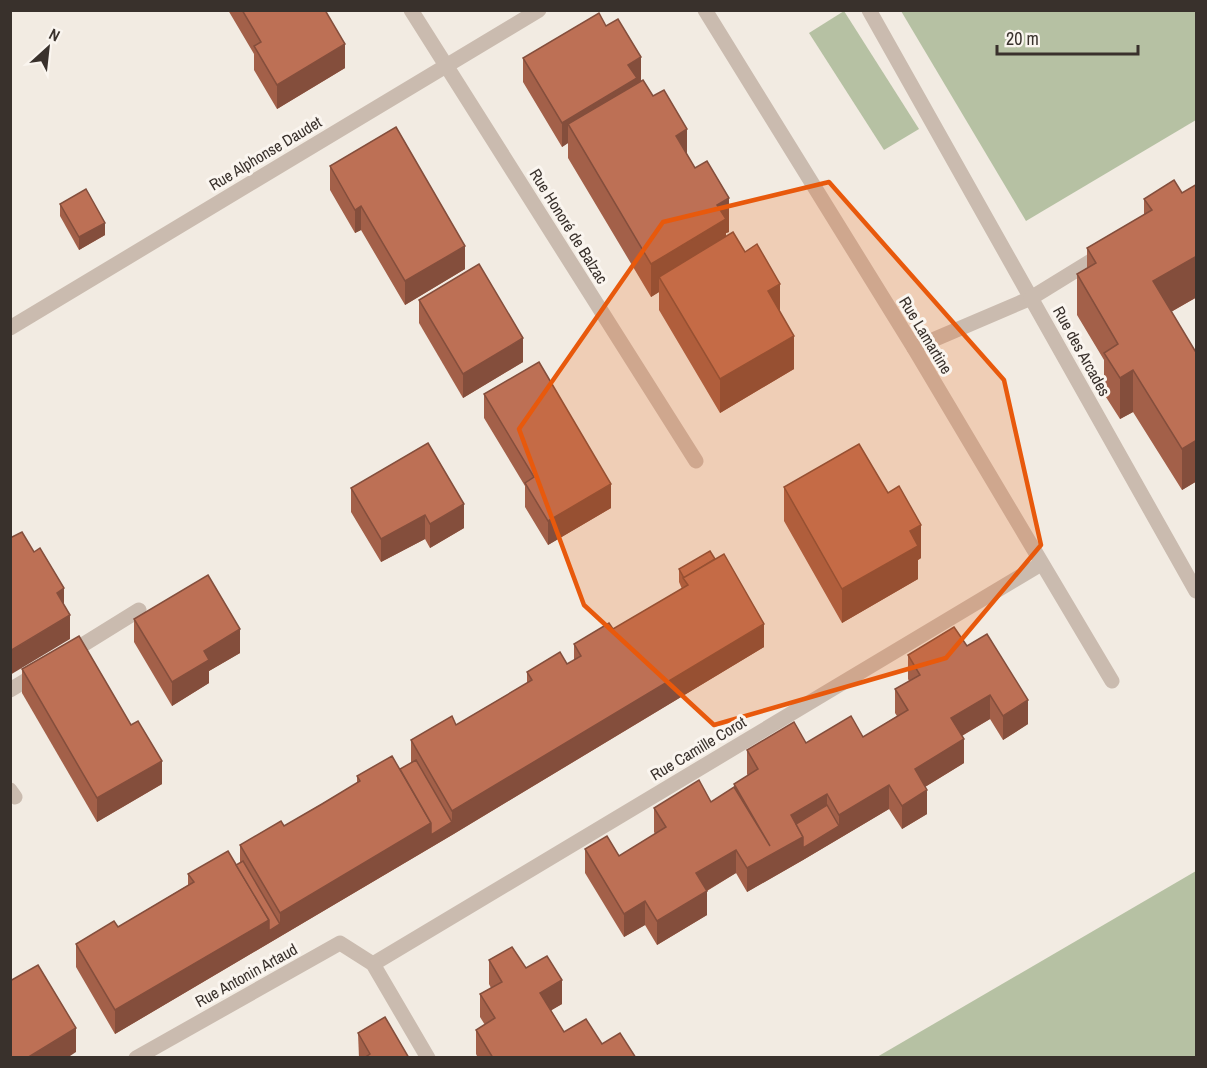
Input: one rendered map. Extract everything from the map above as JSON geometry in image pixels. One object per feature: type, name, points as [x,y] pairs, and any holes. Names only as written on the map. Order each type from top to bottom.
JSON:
[{"type":"street","name":"Rue Honoré de Balzac","points":[[411,10],[696,461]]},
{"type":"street","name":"Rue Alphonse Daudet","points":[[10,328],[539,10]]},
{"type":"street","name":"Rue Lamartine","points":[[705,10],[915,348],[1112,681]]},
{"type":"street","points":[[869,10],[1031,298],[915,348]]},
{"type":"street","name":"Rue des Arcades","points":[[1119,244],[1031,298],[1197,591]]},
{"type":"street","name":"Rue Camille Corot","points":[[373,964],[1041,564]]},
{"type":"street","points":[[10,690],[139,610]]},
{"type":"street","name":"Rue Antonin Artaud","points":[[136,1058],[340,944],[373,964]]},
{"type":"street","points":[[373,964],[428,1058]]},
{"type":"highlighted area","points":[[829,182],[1004,380],[1041,545],[946,658],[714,725],[584,605],[519,429],[663,222]]},
{"type":"green space","points":[[844,11],[919,129],[884,150],[809,33]]},
{"type":"green space","points":[[901,11],[1196,11],[1196,120],[1026,221]]},
{"type":"green space","points":[[1196,871],[1196,1057],[877,1057]]},
{"type":"building","points":[[242,10],[325,10],[345,44],[277,85],[254,46],[261,42]]},
{"type":"building","points":[[599,13],[606,26],[618,19],[641,57],[628,65],[637,78],[562,123],[523,58]]},
{"type":"building","points":[[643,80],[653,96],[664,90],[687,129],[676,136],[695,168],[707,161],[729,198],[717,205],[726,219],[651,264],[568,124]]},
{"type":"building","points":[[396,127],[465,246],[405,281],[361,206],[355,210],[330,166]]},
{"type":"building","points":[[1174,180],[1182,193],[1197,184],[1197,256],[1153,281],[1197,354],[1197,440],[1182,449],[1133,370],[1120,378],[1104,353],[1118,344],[1077,274],[1096,263],[1087,248],[1152,210],[1144,199]]},
{"type":"building","points":[[86,189],[105,223],[79,237],[60,204]]},
{"type":"building","points":[[733,232],[745,252],[757,244],[780,284],[768,291],[794,336],[720,379],[659,277]]},
{"type":"building","points":[[479,264],[523,338],[463,374],[419,300]]},
{"type":"building","points":[[539,362],[611,484],[548,521],[525,483],[534,477],[484,394]]},
{"type":"building","points":[[428,443],[464,504],[430,524],[425,515],[381,539],[351,488]]},
{"type":"building","points":[[859,444],[888,493],[899,486],[921,525],[910,531],[918,546],[842,589],[784,487]]},
{"type":"building","points":[[22,532],[34,552],[40,548],[64,588],[57,593],[70,615],[10,651],[10,538]]},
{"type":"building","points":[[710,551],[715,559],[684,578],[679,569]]},
{"type":"building","points":[[724,554],[764,624],[452,811],[411,740],[452,716],[456,725],[532,680],[527,672],[560,652],[567,664],[581,656],[574,644],[609,623],[613,629],[688,585],[683,578]]},
{"type":"building","points":[[208,575],[240,629],[204,651],[209,660],[172,682],[134,619]]},
{"type":"building","points":[[954,627],[967,646],[987,634],[1028,700],[1003,716],[990,695],[951,718],[964,739],[915,769],[927,790],[902,806],[889,785],[839,815],[827,794],[791,815],[803,837],[747,868],[736,850],[696,873],[707,891],[657,921],[645,901],[624,914],[585,849],[607,836],[619,856],[666,827],[654,808],[699,780],[711,802],[734,787],[770,846],[734,784],[758,769],[747,750],[794,722],[806,743],[851,716],[863,737],[908,710],[895,689],[920,675],[908,655]]},
{"type":"building","points":[[79,636],[131,725],[138,721],[162,761],[97,798],[22,669]]},
{"type":"building","points":[[392,756],[431,823],[280,913],[240,845],[281,821],[284,826],[322,804],[360,781],[357,776]]},
{"type":"building","points":[[416,760],[452,822],[431,835],[431,823],[400,769]]},
{"type":"building","points":[[827,805],[839,826],[803,848],[803,837],[796,824]]},
{"type":"building","points":[[228,851],[269,920],[115,1010],[76,944],[114,921],[118,927],[194,882],[188,874]]},
{"type":"building","points":[[243,861],[280,924],[269,931],[269,920],[236,865]]},
{"type":"building","points":[[512,947],[526,968],[547,956],[562,980],[540,993],[564,1032],[586,1019],[602,1044],[620,1033],[636,1058],[493,1058],[476,1030],[495,1018],[480,994],[502,982],[489,960]]},
{"type":"building","points":[[38,965],[76,1028],[27,1058],[10,1058],[10,981]]},
{"type":"building","points":[[385,1017],[409,1058],[364,1058],[370,1054],[358,1033]]}]
